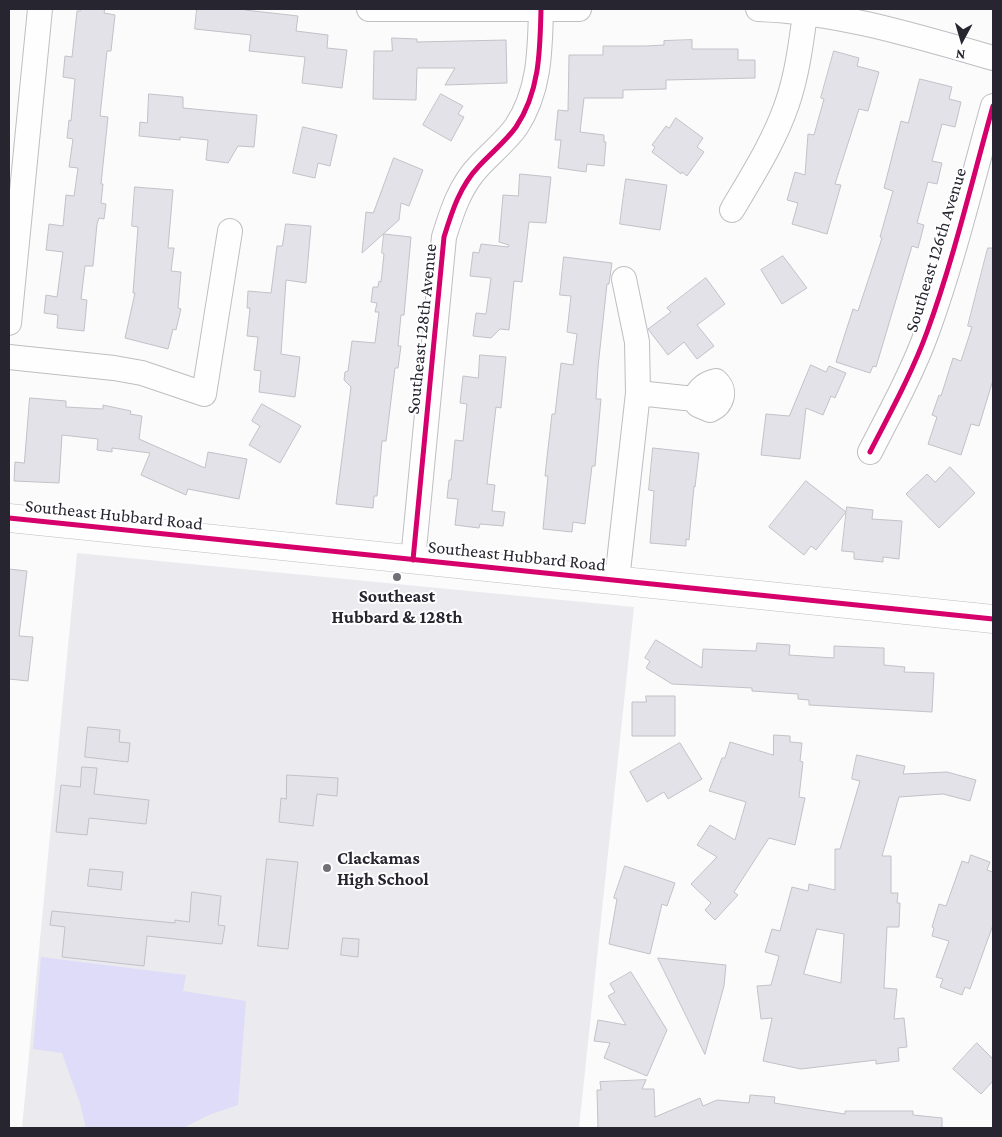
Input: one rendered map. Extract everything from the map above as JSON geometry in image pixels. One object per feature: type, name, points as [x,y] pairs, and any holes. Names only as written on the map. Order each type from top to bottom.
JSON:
[{"type":"main road","name":"Southeast Hubbard Road","points":[[9,518],[993,619]]},
{"type":"street","points":[[9,323],[19,119],[40,9]]},
{"type":"street","points":[[369,9],[580,9]]},
{"type":"street","name":"Southeast 128th Avenue","points":[[413,560],[444,237],[452,208],[462,188],[478,167],[516,127],[526,107],[535,84],[540,54],[541,9]]},
{"type":"street","points":[[758,9],[871,24],[993,58]]},
{"type":"street","points":[[732,210],[763,157],[787,104],[796,74],[805,14]]},
{"type":"street","name":"Southeast 126th Avenue","points":[[870,452],[901,391],[926,334],[945,279],[993,106]]},
{"type":"street","points":[[9,356],[142,373],[204,394],[230,231]]},
{"type":"street","points":[[617,580],[638,393],[637,342],[624,279]]},
{"type":"street","points":[[638,393],[694,399]]},
{"type":"shaded area","name":"Clackamas High School","points":[[77,553],[634,607],[579,1128],[22,1128]]},
{"type":"shaded area","points":[[41,957],[186,975],[183,991],[246,1001],[238,1105],[211,1114],[183,1128],[86,1128],[80,1103],[62,1053],[33,1049]]},
{"type":"building","points":[[80,9],[105,9],[104,13],[115,15],[111,51],[107,51],[100,116],[108,117],[101,184],[103,184],[101,203],[106,204],[104,219],[99,218],[97,224],[93,266],[85,266],[81,299],[87,300],[84,331],[57,328],[58,315],[44,313],[46,295],[57,297],[63,252],[46,250],[49,224],[63,226],[66,195],[74,196],[78,168],[69,167],[73,139],[67,138],[69,120],[71,121],[75,79],[63,77],[65,56],[72,57],[77,11],[80,11]]},
{"type":"building","points":[[197,9],[245,9],[298,16],[296,31],[328,35],[327,48],[347,50],[342,88],[302,83],[305,57],[249,51],[251,35],[195,29]]},
{"type":"building","points":[[392,38],[417,39],[417,42],[506,40],[507,83],[445,85],[455,68],[417,68],[416,100],[373,99],[374,51],[392,51]]},
{"type":"building","points":[[692,40],[692,49],[738,49],[738,60],[755,60],[755,78],[666,80],[666,89],[623,90],[623,98],[584,98],[580,132],[604,135],[604,142],[606,142],[604,166],[587,164],[586,172],[558,168],[561,140],[555,140],[558,110],[568,111],[569,55],[603,55],[603,46],[664,45],[664,41]]},
{"type":"building","points":[[834,51],[859,58],[857,66],[879,72],[868,111],[859,109],[835,184],[841,185],[827,234],[792,224],[798,203],[787,200],[795,172],[805,175],[808,134],[814,135],[824,99],[821,98]]},
{"type":"building","points":[[920,79],[952,87],[949,99],[961,102],[955,127],[942,124],[932,161],[942,163],[937,184],[928,182],[917,223],[924,225],[918,248],[912,246],[876,367],[873,366],[870,373],[836,362],[853,309],[858,311],[882,238],[880,237],[893,191],[884,188],[901,121],[908,123]]},
{"type":"building","points":[[149,94],[183,97],[183,108],[257,115],[254,147],[238,146],[228,163],[206,160],[208,140],[180,137],[180,140],[139,136],[140,122],[147,123]]},
{"type":"building","points":[[441,94],[463,106],[458,114],[464,117],[451,141],[423,125]]},
{"type":"building","points":[[676,118],[703,138],[697,147],[704,152],[687,176],[682,172],[681,174],[652,152],[655,147],[652,145],[666,126],[669,128]]},
{"type":"building","points":[[303,127],[337,135],[330,166],[318,163],[315,178],[293,173]]},
{"type":"building","points":[[394,158],[423,170],[409,206],[401,203],[399,220],[362,253],[366,212],[373,213]]},
{"type":"building","points":[[520,174],[551,177],[546,223],[529,222],[522,282],[514,281],[509,330],[500,329],[491,338],[473,336],[476,313],[486,314],[491,278],[470,276],[473,252],[479,253],[481,244],[508,247],[509,245],[499,242],[503,195],[518,196]]},
{"type":"building","points":[[626,179],[667,185],[660,230],[620,224]]},
{"type":"building","points":[[135,187],[173,190],[168,248],[174,248],[171,271],[181,272],[178,308],[181,309],[176,330],[173,329],[168,349],[125,338],[135,293],[133,293],[138,227],[132,226]]},
{"type":"building","points":[[286,224],[311,226],[306,283],[286,280],[281,354],[300,357],[295,397],[259,392],[261,371],[254,370],[258,337],[247,336],[250,308],[247,308],[248,291],[271,293],[277,246],[282,246]]},
{"type":"building","points":[[384,234],[411,237],[404,315],[401,315],[398,346],[401,346],[398,368],[395,368],[386,441],[382,441],[377,496],[374,496],[373,508],[336,504],[351,387],[344,380],[345,372],[348,371],[352,341],[375,343],[379,312],[375,312],[377,303],[371,302],[373,287],[378,287],[379,281],[381,282]]},
{"type":"building","points":[[988,248],[993,248],[993,380],[979,426],[971,424],[961,455],[928,444],[937,417],[932,415],[939,395],[941,396],[953,358],[961,361],[972,327],[968,326]]},
{"type":"building","points":[[783,256],[807,288],[782,304],[761,270]]},
{"type":"building","points":[[564,257],[612,263],[609,284],[607,284],[598,367],[596,399],[601,399],[595,466],[592,466],[585,524],[573,522],[572,532],[543,529],[548,476],[545,476],[552,414],[555,414],[561,363],[573,365],[577,334],[567,332],[571,296],[560,295]]},
{"type":"building","points":[[706,278],[725,304],[697,325],[714,346],[697,359],[684,342],[668,355],[648,329],[671,312],[667,308]]},
{"type":"building","points":[[480,355],[506,357],[501,408],[496,407],[487,484],[495,485],[492,511],[505,512],[503,526],[480,524],[479,528],[455,525],[458,499],[447,498],[449,480],[451,480],[455,440],[463,441],[467,404],[460,403],[463,376],[478,378]]},
{"type":"building","points":[[811,365],[826,372],[829,366],[846,373],[835,398],[831,396],[823,415],[806,408],[800,459],[761,455],[766,414],[789,416]]},
{"type":"building","points":[[30,398],[66,401],[66,407],[103,409],[103,405],[131,411],[130,414],[142,416],[139,439],[205,468],[208,452],[247,459],[239,499],[188,489],[186,495],[141,475],[150,453],[112,448],[112,452],[97,450],[98,439],[62,435],[59,483],[14,481],[15,462],[24,463]]},
{"type":"building","points":[[262,404],[301,426],[280,463],[249,445],[260,426],[252,421]]},
{"type":"building","points":[[653,448],[699,453],[689,540],[686,539],[686,546],[650,543],[654,491],[649,490]]},
{"type":"building","points":[[950,467],[975,493],[939,528],[906,494],[927,474],[935,482]]},
{"type":"building","points":[[806,481],[846,512],[816,550],[811,546],[804,555],[769,527]]},
{"type":"building","points":[[847,507],[873,510],[872,519],[902,521],[899,559],[883,557],[883,562],[854,559],[854,552],[842,551]]},
{"type":"building","points":[[9,569],[27,571],[19,636],[33,637],[28,681],[9,679]]},
{"type":"building","points":[[656,640],[702,668],[703,649],[756,651],[757,643],[790,645],[789,655],[834,658],[834,646],[884,648],[884,665],[905,667],[904,672],[934,673],[932,712],[809,705],[809,700],[798,699],[798,694],[752,691],[752,688],[672,684],[646,668],[650,661],[645,658]]},
{"type":"building","points":[[646,696],[675,696],[675,736],[632,736],[632,702],[646,702]]},
{"type":"building","points":[[88,727],[120,730],[119,742],[130,743],[128,762],[85,757]]},
{"type":"building","points":[[774,735],[790,736],[790,742],[802,743],[800,761],[803,762],[799,797],[805,798],[795,845],[769,838],[734,892],[738,895],[715,920],[705,910],[711,903],[691,884],[717,857],[697,845],[710,825],[735,840],[746,802],[709,791],[722,758],[725,758],[730,742],[773,755]]},
{"type":"building","points":[[680,743],[702,779],[668,799],[664,792],[647,802],[630,772]]},
{"type":"building","points":[[857,755],[905,766],[903,774],[947,772],[976,780],[970,801],[943,794],[899,797],[882,856],[891,856],[891,893],[898,893],[897,903],[900,903],[899,927],[887,927],[884,988],[897,989],[894,1019],[904,1018],[907,1047],[898,1048],[899,1061],[876,1064],[876,1060],[801,1069],[763,1061],[772,1018],[761,1019],[757,986],[771,985],[779,956],[765,952],[772,929],[780,931],[792,887],[808,891],[809,884],[835,890],[835,849],[840,849],[860,781],[852,779]],"holes":[[[817,929],[844,934],[841,983],[804,974]]]},
{"type":"building","points":[[82,767],[97,768],[94,794],[149,800],[146,824],[89,818],[87,835],[56,832],[61,785],[80,787]]},
{"type":"building","points":[[287,775],[338,778],[337,796],[317,794],[313,826],[279,822],[281,798],[286,799]]},
{"type":"building","points":[[971,855],[990,862],[987,870],[993,872],[993,925],[970,989],[965,987],[962,995],[940,987],[943,979],[936,977],[949,941],[932,936],[934,928],[932,927],[939,904],[946,906],[962,861],[968,863]]},
{"type":"building","points":[[267,859],[298,862],[288,949],[258,946]]},
{"type":"building","points":[[625,866],[675,883],[667,906],[662,904],[650,954],[609,944],[617,899],[614,898]]},
{"type":"building","points":[[90,869],[123,872],[121,890],[88,886]]},
{"type":"building","points":[[192,892],[221,896],[218,925],[225,926],[222,944],[147,936],[144,966],[62,957],[65,927],[50,925],[52,911],[175,923],[175,920],[189,922]]},
{"type":"building","points":[[343,938],[359,939],[358,957],[341,955]]},
{"type":"building","points":[[658,958],[726,965],[724,986],[705,1054]]},
{"type":"building","points":[[631,972],[667,1030],[647,1076],[604,1058],[610,1043],[594,1041],[598,1020],[626,1025],[608,996],[615,992],[610,984]]},
{"type":"building","points":[[977,1043],[993,1059],[993,1081],[981,1094],[953,1069]]},
{"type":"building","points":[[646,1080],[642,1089],[654,1089],[655,1117],[700,1098],[703,1106],[717,1100],[749,1103],[750,1095],[775,1097],[774,1103],[845,1114],[845,1111],[913,1111],[913,1115],[942,1118],[942,1128],[598,1128],[597,1090],[601,1090],[600,1082]]},
{"type":"cycle path","points":[[413,560],[444,237],[462,190],[472,174],[516,127],[530,99],[539,55],[541,9]]},
{"type":"cycle path","points":[[870,452],[908,378],[937,304],[993,106]]},
{"type":"cycle path","points":[[9,518],[993,619]]},
{"type":"place","name":"Southeast Hubbard & 128th","points":[[397,577]]},
{"type":"place","name":"Clackamas High School","points":[[327,868]]}]
